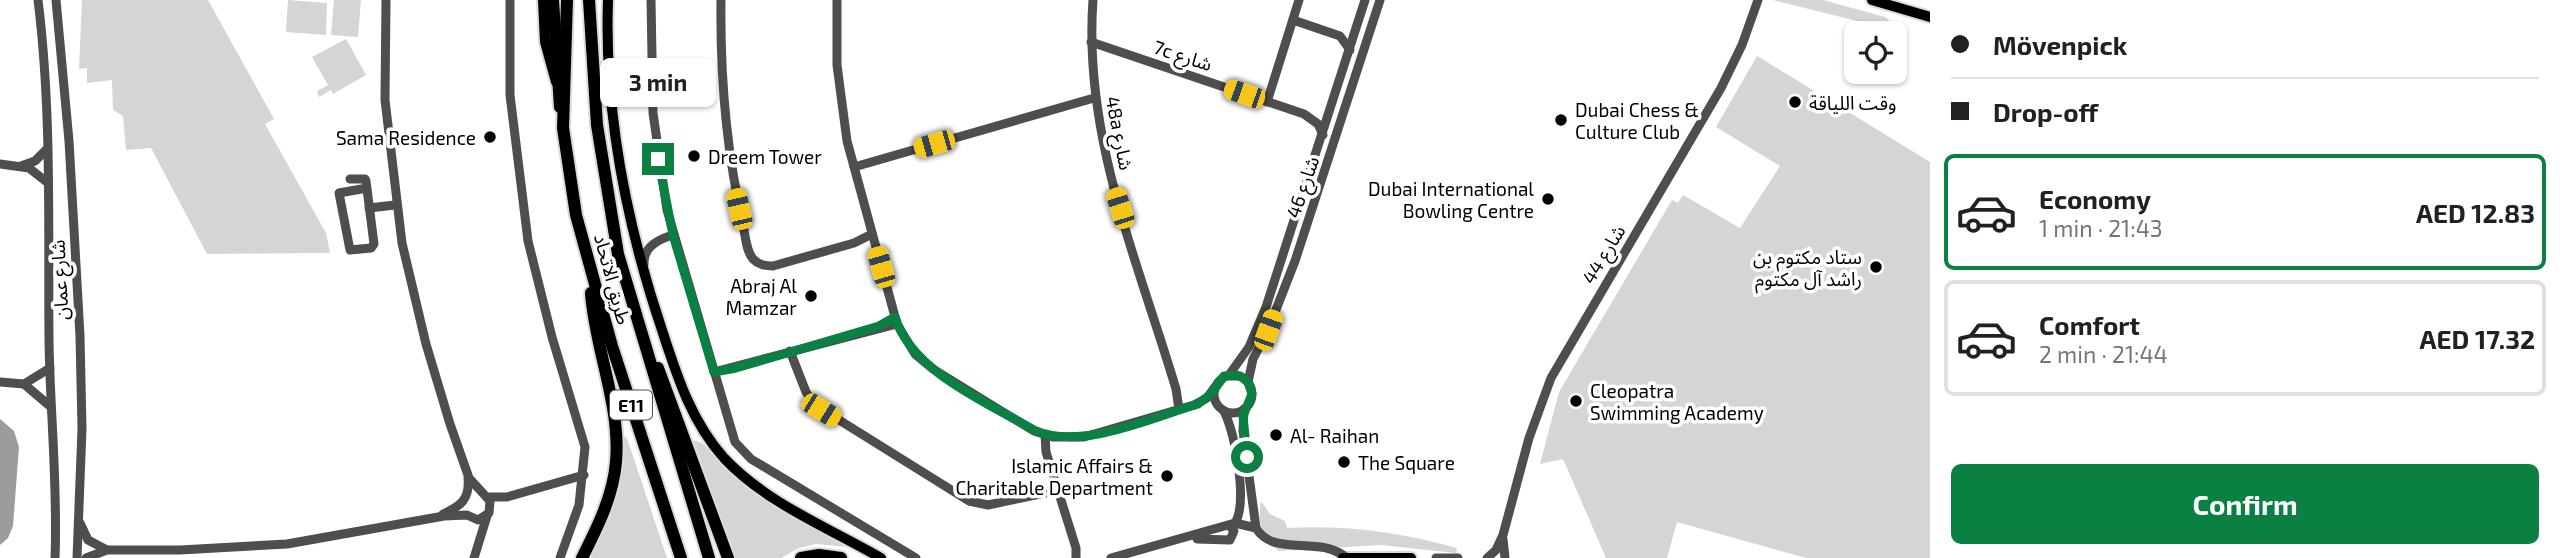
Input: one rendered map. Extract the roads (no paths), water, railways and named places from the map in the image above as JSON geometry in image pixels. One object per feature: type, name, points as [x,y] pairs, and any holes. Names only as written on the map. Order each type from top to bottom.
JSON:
[{"type":"highway","points":[[553,0],[556,82],[563,128]]},
{"type":"highway","name":"طريق الاتحاد","points":[[567,0],[563,128],[571,187],[588,265],[681,558]]},
{"type":"highway","name":"طريق الاتحاد","points":[[589,0],[595,112],[607,204],[635,315],[709,558]]},
{"type":"highway","points":[[591,47],[598,0]]},
{"type":"highway","points":[[582,558],[611,492],[617,445],[595,332],[588,265]]},
{"type":"highway","points":[[635,315],[693,457],[728,558]]},
{"type":"highway","points":[[801,558],[819,555],[841,558]]},
{"type":"main road","points":[[543,0],[545,42],[556,82]]},
{"type":"main road","points":[[608,0],[611,103],[629,214],[646,283],[689,405],[719,452],[745,477],[767,493],[881,558]]},
{"type":"main road","points":[[1872,0],[1930,17]]},
{"type":"main road","points":[[1345,558],[1411,558]]},
{"type":"street","name":"شارع عمان","points":[[38,0],[46,64],[50,368],[57,483],[55,558]]},
{"type":"street","name":"شارع عمان","points":[[56,0],[80,336],[82,429],[77,558]]},
{"type":"street","points":[[387,0],[384,100],[395,205],[431,363],[467,473],[484,495],[489,513],[474,558]]},
{"type":"street","points":[[510,0],[510,95],[522,204],[539,289],[583,434],[582,493],[573,529],[560,558]]},
{"type":"street","points":[[650,0],[655,133],[674,238],[735,442],[746,456],[916,558]]},
{"type":"street","points":[[722,0],[720,46],[726,125],[735,189],[750,256],[760,264],[773,265],[873,238]]},
{"type":"street","points":[[837,0],[839,90],[854,167],[896,320],[908,345],[933,369],[1049,436],[1084,438],[1198,404],[1237,413],[1251,400],[1248,382],[1240,376],[1229,375],[1220,379],[1198,404]]},
{"type":"street","name":"48a شارع","points":[[1093,0],[1091,42],[1094,98],[1106,164],[1182,408]]},
{"type":"street","points":[[1267,102],[1299,0]]},
{"type":"street","name":"شارع 46","points":[[1229,375],[1258,327],[1333,105],[1365,0]]},
{"type":"street","name":"شارع 46","points":[[1248,382],[1250,367],[1268,330],[1295,261],[1380,0]]},
{"type":"street","name":"شارع 44","points":[[1487,558],[1496,550],[1503,535],[1529,438],[1551,378],[1721,88],[1742,44],[1758,0]]},
{"type":"street","points":[[1293,20],[1336,34],[1346,42],[1350,50]]},
{"type":"street","points":[[1336,34],[1357,27]]},
{"type":"street","name":"7c شارع","points":[[1091,42],[1304,114],[1318,124],[1323,135]]},
{"type":"street","points":[[854,167],[1094,98]]},
{"type":"street","points":[[1304,114],[1320,113],[1333,105]]},
{"type":"street","points":[[19,166],[35,160],[47,149]]},
{"type":"street","points":[[0,164],[34,170],[49,183]]},
{"type":"street","points":[[350,179],[363,178],[367,188],[374,245],[350,250],[339,193],[367,188]]},
{"type":"street","points":[[369,208],[395,205]]},
{"type":"street","points":[[629,214],[640,241],[656,244]]},
{"type":"street","points":[[646,283],[644,257],[656,244],[674,238]]},
{"type":"street","points":[[715,375],[896,320]]},
{"type":"street","points":[[794,350],[806,392],[821,410],[974,503],[988,505],[1058,486]]},
{"type":"street","points":[[24,384],[50,368]]},
{"type":"street","points":[[0,382],[24,384],[52,408]]},
{"type":"street","points":[[1167,543],[1204,538],[1227,541],[1234,534],[1232,524],[1241,512],[1234,444],[1222,410],[1214,399],[1214,388]]},
{"type":"street","points":[[1244,409],[1242,431],[1255,528],[1264,546],[1275,554]]},
{"type":"street","points":[[1049,436],[1049,458],[1076,553],[1082,558]]},
{"type":"street","points":[[467,473],[466,499],[480,541]]},
{"type":"street","points":[[437,517],[466,499],[484,495],[507,497],[584,475]]},
{"type":"street","points":[[556,483],[582,493]]},
{"type":"street","points":[[86,558],[107,550],[190,554],[287,544],[437,517],[470,517],[489,513],[507,497]]},
{"type":"street","points":[[79,519],[88,540],[107,550]]},
{"type":"street","points":[[1111,558],[1232,524],[1255,528]]},
{"type":"street","name":"شارع 44","points":[[1503,535],[1505,558]]},
{"type":"street","points":[[1288,556],[1334,551],[1345,558]]},
{"type":"street","points":[[1436,558],[1458,558]]},
{"type":"place","name":"وقت اللياقة","points":[[1795,102]]},
{"type":"place","name":"Dubai Chess & Culture Club","points":[[1561,120]]},
{"type":"place","name":"Sama Residence","points":[[490,137]]},
{"type":"place","name":"Dreem Tower","points":[[694,156]]},
{"type":"place","name":"Dubai International Bowling Centre","points":[[1548,199]]},
{"type":"place","name":"ستاد مكتوم بن راشد آل مكتوم","points":[[1876,267]]},
{"type":"place","name":"Abraj Al Mamzar","points":[[811,296]]},
{"type":"place","name":"Cleopatra Swimming Academy","points":[[1576,401]]},
{"type":"place","name":"Al- Raihan","points":[[1276,435]]},
{"type":"place","name":"The Square","points":[[1344,462]]},
{"type":"place","name":"Islamic Affairs & Charitable Department","points":[[1167,476]]}]
